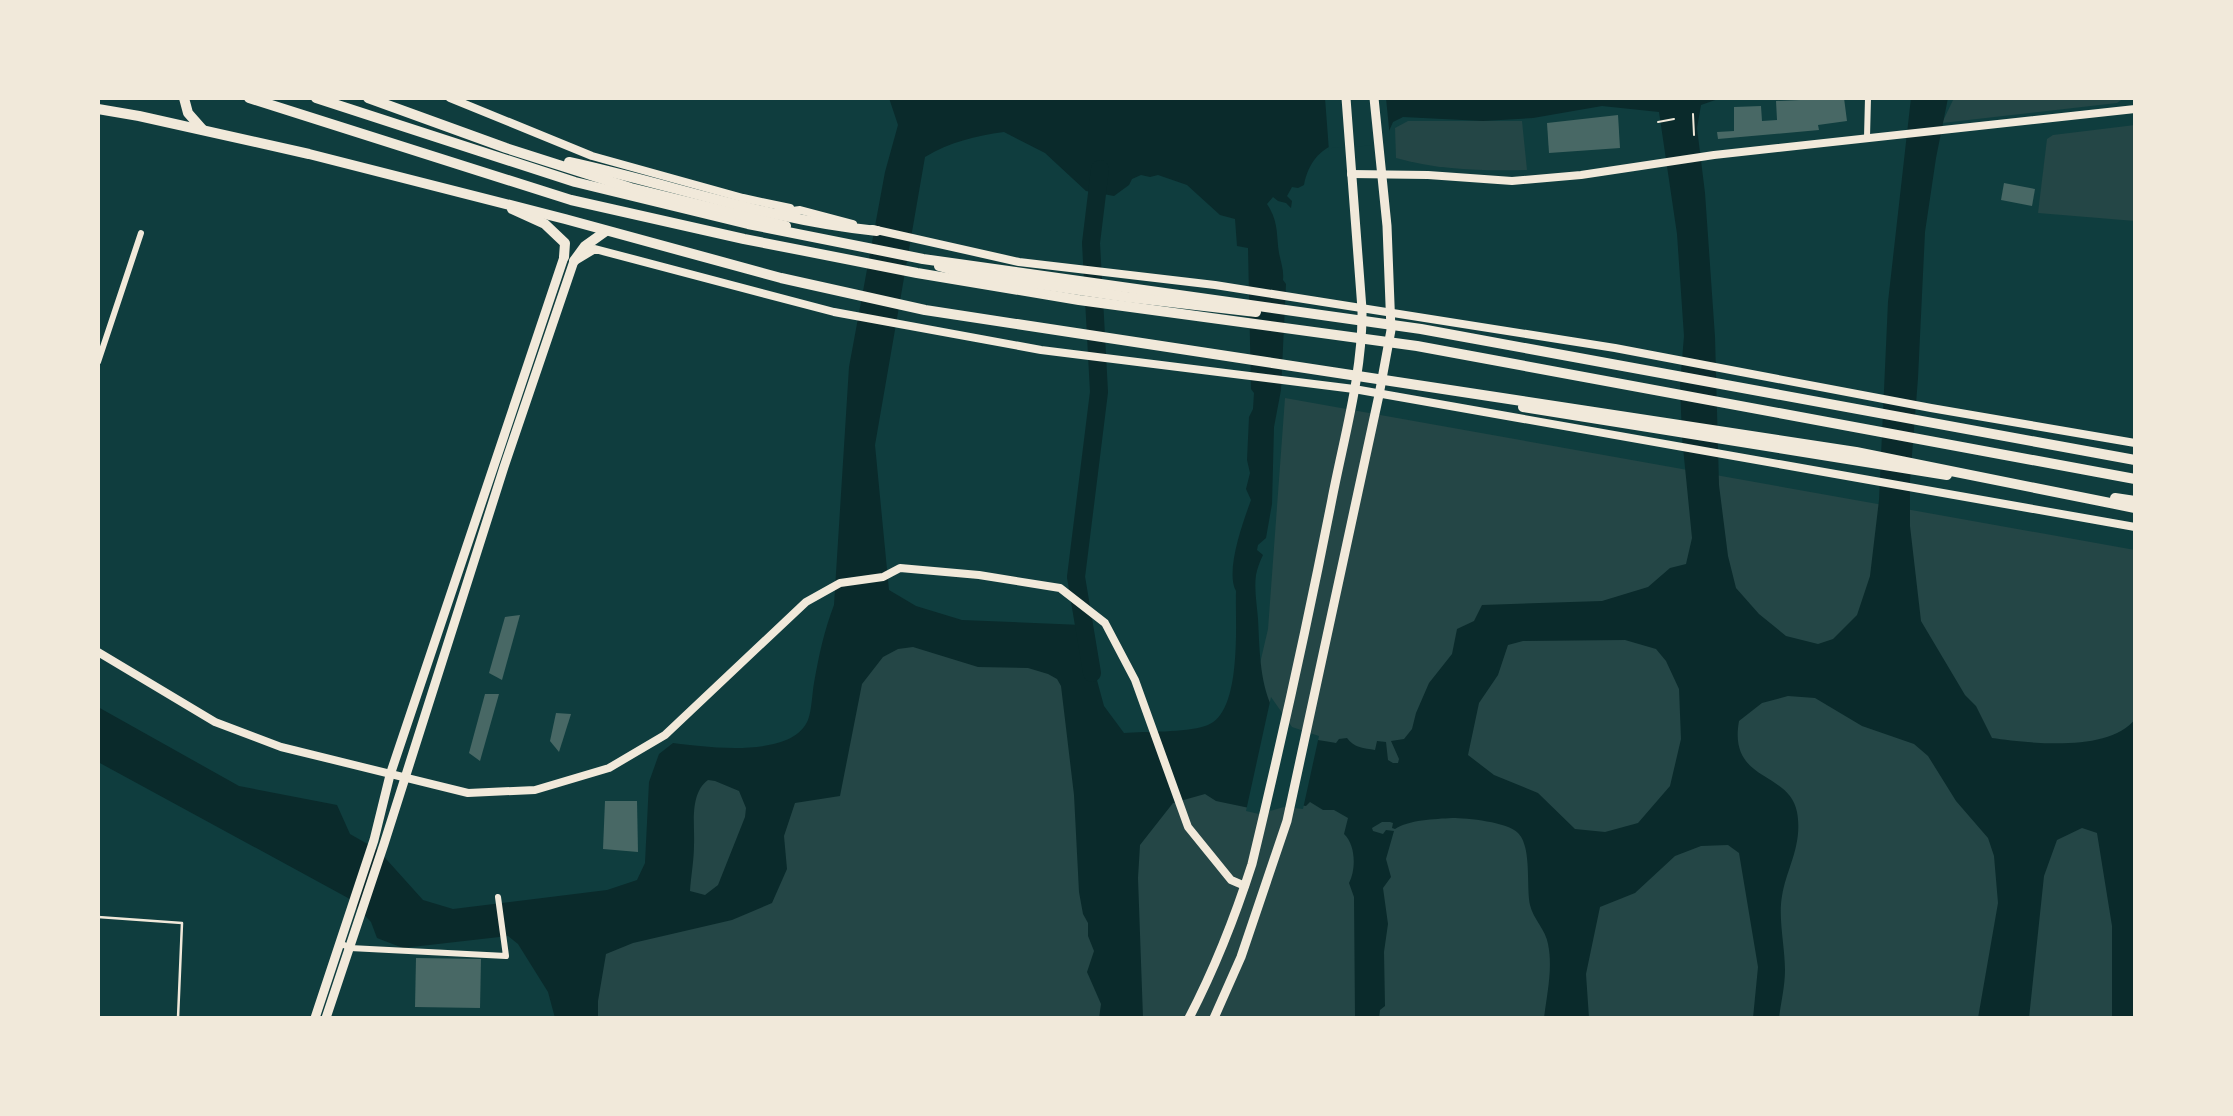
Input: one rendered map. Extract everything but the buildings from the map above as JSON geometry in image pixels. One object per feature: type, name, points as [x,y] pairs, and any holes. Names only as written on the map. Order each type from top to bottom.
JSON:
[{"type":"main road","points":[[184,98],[188,113],[202,130]]},
{"type":"main road","points":[[249,98],[570,200],[744,239],[917,273],[1080,300],[1417,346],[2135,479]]},
{"type":"main road","points":[[316,98],[589,186],[748,224],[923,259],[1421,329],[2135,462]]},
{"type":"main road","points":[[368,98],[506,148],[619,184],[751,215],[872,251],[964,273],[1128,297],[1362,324],[1504,347],[2135,462]]},
{"type":"main road","points":[[1189,1018],[1214,966],[1245,886],[1263,817],[1354,389],[1362,309],[1346,98]]},
{"type":"main road","points":[[1214,1018],[1241,957],[1287,821],[1391,330],[1387,226],[1374,98]]},
{"type":"main road","points":[[98,109],[202,130],[458,191],[781,278],[907,306],[1670,427],[1734,433],[1855,457],[2135,501]]},
{"type":"main road","points":[[464,147],[566,161],[628,174],[739,206],[841,227],[877,231]]},
{"type":"main road","points":[[326,1018],[361,917],[569,259],[565,243],[545,224],[512,209],[458,191]]},
{"type":"main road","points":[[315,1018],[374,840],[390,775],[569,259],[606,231]]},
{"type":"main road","points":[[1670,427],[1724,441],[1926,465],[2135,508]]},
{"type":"street","points":[[450,98],[592,156],[743,198],[800,210],[919,242],[1019,262],[1215,285],[1669,358],[1931,408],[2135,443]]},
{"type":"street","points":[[1867,137],[1868,98]]},
{"type":"street","points":[[1352,174],[1512,181],[1581,175],[1650,163],[1867,137],[2135,109]]},
{"type":"street","points":[[751,215],[800,210]]},
{"type":"street","points":[[98,362],[141,233]]},
{"type":"street","points":[[569,259],[595,248],[834,312],[903,325],[1041,350],[1354,389],[2135,527]]},
{"type":"street","points":[[98,652],[215,722],[281,747],[468,793],[535,790],[610,768],[664,735],[708,697],[806,601],[840,583],[883,577],[900,568],[979,575],[1060,588],[1105,623],[1135,680],[1188,827],[1231,880],[1245,886]]},
{"type":"street","points":[[340,943],[350,948],[506,956],[498,897]]},
{"type":"lane","points":[[98,917],[182,923],[177,1018]]},
{"type":"path","points":[[1693,114],[1694,135]]},
{"type":"path","points":[[1658,122],[1674,119]]},
{"type":"path","points":[[1693,122],[1698,122]]},
{"type":"shaded area","points":[[889,98],[1721,98],[1701,105],[1697,128],[1705,193],[1715,337],[1719,485],[1728,556],[1736,588],[1759,614],[1786,636],[1818,644],[1833,639],[1857,615],[1870,576],[1879,500],[1888,302],[1911,98],[1948,98],[1925,232],[1910,480],[1910,526],[1921,621],[1965,695],[1976,706],[1992,738],[2046,743],[2088,741],[2123,730],[2135,719],[2135,1018],[2112,1018],[2112,926],[2097,833],[2082,828],[2057,840],[2044,876],[2029,1018],[1978,1018],[1998,903],[1994,856],[1988,838],[1956,801],[1928,756],[1914,744],[1862,726],[1815,698],[1788,696],[1762,703],[1739,721],[1738,741],[1742,755],[1750,766],[1783,789],[1792,799],[1797,812],[1798,835],[1781,905],[1785,970],[1779,1018],[1753,1018],[1758,967],[1739,853],[1728,845],[1701,846],[1675,856],[1635,893],[1600,907],[1586,974],[1589,1018],[1544,1018],[1549,981],[1549,953],[1547,939],[1530,905],[1527,857],[1522,839],[1513,829],[1497,823],[1452,818],[1414,822],[1395,829],[1392,828],[1393,823],[1382,822],[1372,828],[1373,831],[1383,834],[1386,830],[1394,831],[1386,859],[1391,877],[1383,888],[1388,924],[1384,952],[1385,1006],[1380,1010],[1379,1018],[1355,1018],[1354,897],[1349,883],[1354,858],[1351,844],[1344,834],[1348,818],[1334,810],[1323,810],[1310,802],[1306,806],[1284,803],[1259,810],[1216,801],[1205,794],[1173,803],[1140,845],[1138,878],[1143,1018],[1099,1018],[1101,1004],[1087,972],[1094,951],[1088,936],[1088,923],[1083,914],[1079,892],[1074,795],[1061,686],[1057,679],[1048,674],[1028,668],[978,667],[913,647],[898,649],[883,657],[862,684],[840,796],[795,803],[784,836],[787,869],[772,903],[732,920],[633,943],[606,954],[598,1001],[598,1018],[555,1018],[548,992],[518,944],[508,936],[403,948],[377,938],[371,922],[348,898],[98,762],[98,707],[239,786],[337,805],[350,834],[378,850],[423,900],[453,909],[607,890],[637,880],[645,863],[649,782],[659,754],[673,743],[746,748],[785,741],[799,732],[808,720],[820,653],[834,605],[849,367],[885,172],[898,125]],"holes":[[[1602,106],[1659,112],[1677,234],[1684,336],[1680,384],[1682,437],[1692,538],[1686,564],[1670,568],[1648,587],[1602,601],[1482,605],[1474,621],[1457,629],[1452,654],[1429,683],[1412,729],[1404,739],[1391,741],[1399,759],[1398,763],[1393,763],[1388,760],[1386,742],[1377,741],[1375,750],[1356,746],[1347,738],[1339,739],[1336,743],[1311,739],[1289,730],[1272,707],[1263,678],[1255,580],[1263,555],[1257,550],[1258,545],[1266,538],[1272,504],[1274,427],[1281,390],[1286,284],[1283,280],[1275,222],[1267,204],[1273,197],[1291,208],[1292,201],[1287,196],[1292,187],[1304,185],[1309,170],[1324,150],[1347,140],[1389,131],[1393,122],[1403,117],[1483,121],[1533,118]],[[1004,132],[1045,153],[1086,191],[1114,196],[1129,185],[1132,179],[1141,175],[1158,175],[1187,185],[1220,215],[1235,219],[1237,246],[1248,248],[1251,389],[1254,393],[1253,409],[1249,417],[1247,460],[1250,473],[1246,489],[1251,500],[1234,559],[1236,645],[1231,687],[1226,705],[1217,719],[1205,726],[1176,731],[1124,733],[1104,706],[1082,625],[962,620],[916,606],[889,590],[875,445],[925,157],[973,138]],[[1625,640],[1656,649],[1666,661],[1679,689],[1681,739],[1670,786],[1638,823],[1605,832],[1575,829],[1538,793],[1494,775],[1468,755],[1479,703],[1498,675],[1508,645],[1523,641]],[[708,780],[739,791],[746,808],[745,817],[718,885],[705,895],[690,891],[695,801]]]},
{"type":"shaded area","points":[[1954,98],[2124,98],[2117,103],[1942,123]]},
{"type":"shaded area","points":[[1408,121],[1522,121],[1527,170],[1461,169],[1396,158],[1395,128]]},
{"type":"shaded area","points":[[2135,125],[2135,221],[2038,213],[2047,139],[2053,135]]},
{"type":"shaded area","points":[[1285,398],[2135,550],[2135,1018],[566,1018],[563,956],[651,901],[683,774],[818,747],[842,624],[1068,639],[1091,742],[1238,758],[1268,629]]},
{"type":"pier","points":[[1325,98],[1386,98],[1390,138],[1380,145],[1332,148],[1329,151]]},
{"type":"pier","points":[[1271,697],[1292,727],[1319,736],[1303,809],[1284,807],[1259,814],[1246,811]]},
{"type":"waterway","points":[[1092,673],[1076,577],[1099,392],[1091,243],[1100,169]]}]
